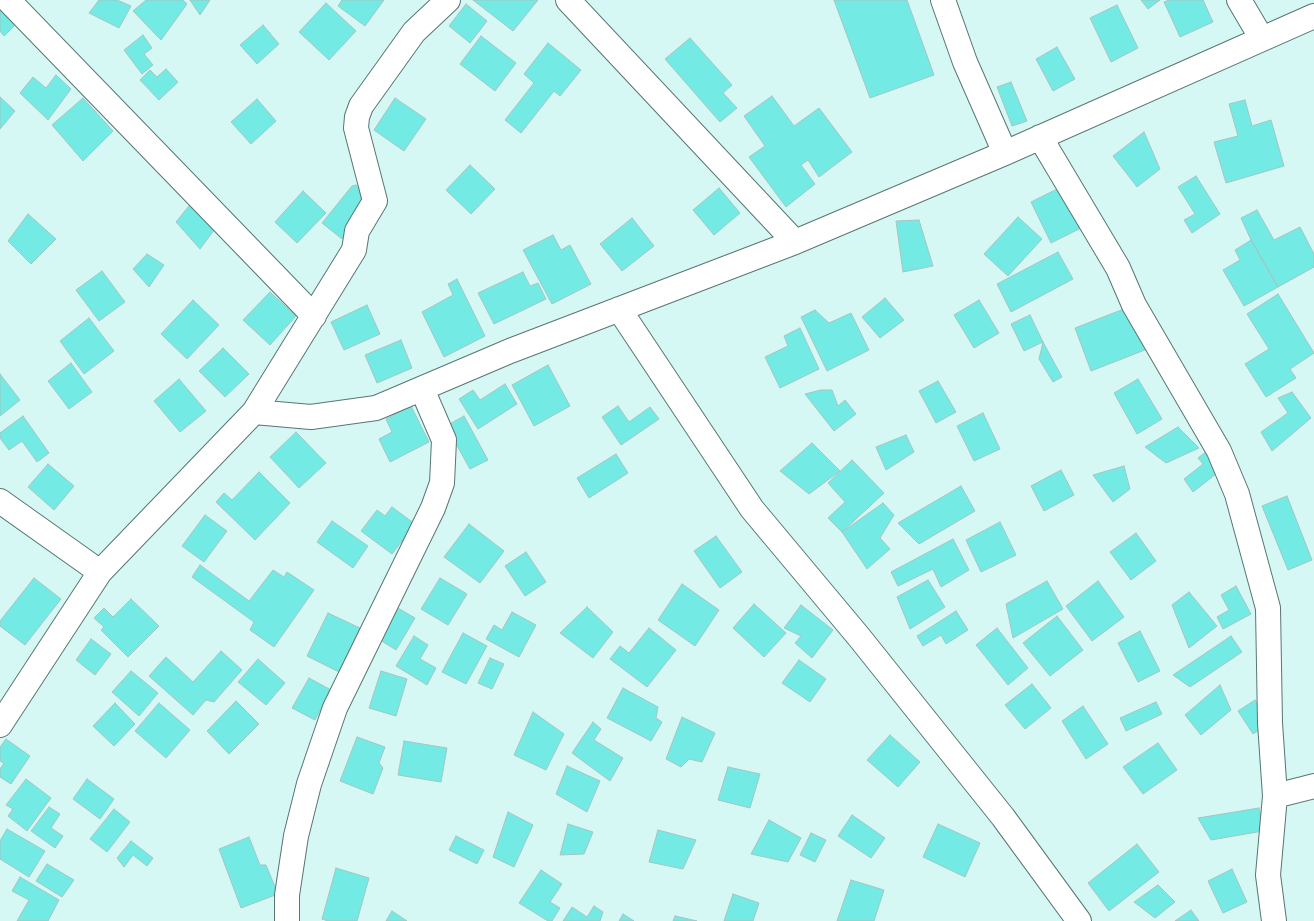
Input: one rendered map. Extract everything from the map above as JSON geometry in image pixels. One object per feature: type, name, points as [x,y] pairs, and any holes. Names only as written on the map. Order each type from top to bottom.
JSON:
[{"type":"street","points":[[8,0],[314,316]]},
{"type":"street","points":[[0,725],[100,572],[254,412],[314,316],[354,250],[357,231],[375,201],[356,128],[357,116],[361,106],[414,32],[448,0]]},
{"type":"street","points":[[568,0],[795,242]]},
{"type":"street","points":[[943,0],[965,62],[1005,153]]},
{"type":"street","points":[[1239,0],[1262,39]]},
{"type":"street","points":[[254,412],[311,417],[376,408],[510,351],[795,242],[1005,153],[1314,16]]},
{"type":"street","points":[[1040,137],[1118,268],[1134,305],[1219,451],[1237,494],[1268,608],[1270,723],[1275,796],[1268,875],[1274,921]]},
{"type":"street","points":[[620,309],[752,509],[1003,817],[1078,921]]},
{"type":"street","points":[[287,921],[287,895],[296,836],[309,784],[335,708],[432,508],[442,483],[444,440],[422,389]]},
{"type":"street","points":[[0,501],[100,572]]},
{"type":"street","points":[[1275,796],[1314,786]]},
{"type":"building","points":[[0,0],[18,22],[4,36],[0,31]]},
{"type":"building","points":[[99,0],[117,0],[131,6],[119,28],[89,13]]},
{"type":"building","points":[[146,0],[183,0],[187,4],[161,40],[133,11]]},
{"type":"building","points":[[190,0],[210,0],[200,15]]},
{"type":"building","points":[[342,0],[384,0],[365,26],[338,6]]},
{"type":"building","points":[[473,0],[538,0],[513,31]]},
{"type":"building","points":[[834,0],[907,0],[934,75],[870,98]]},
{"type":"building","points":[[1141,0],[1160,0],[1148,9]]},
{"type":"building","points":[[1169,0],[1203,0],[1213,22],[1180,37],[1164,2]]},
{"type":"building","points":[[326,3],[356,31],[329,60],[299,32]]},
{"type":"building","points":[[466,4],[487,21],[470,43],[449,26]]},
{"type":"building","points":[[1117,5],[1138,48],[1111,62],[1090,18]]},
{"type":"building","points":[[263,25],[279,44],[257,64],[240,45]]},
{"type":"building","points":[[143,35],[152,48],[144,54],[153,65],[142,74],[124,50]]},
{"type":"building","points":[[481,36],[516,63],[495,91],[460,64]]},
{"type":"building","points":[[690,38],[732,85],[723,93],[737,108],[720,122],[665,59]]},
{"type":"building","points":[[548,43],[581,70],[560,96],[554,91],[521,133],[505,120],[534,83],[524,74]]},
{"type":"building","points":[[1057,47],[1075,79],[1053,91],[1036,59]]},
{"type":"building","points":[[166,69],[178,82],[159,100],[140,80],[150,70],[157,77]]},
{"type":"building","points":[[56,75],[71,89],[48,120],[20,93],[33,77],[46,88]]},
{"type":"building","points":[[1011,82],[1027,121],[1012,126],[997,87]]},
{"type":"building","points":[[772,96],[794,126],[819,108],[852,152],[819,177],[808,160],[801,165],[815,184],[786,207],[749,157],[765,146],[744,116]]},
{"type":"building","points":[[0,97],[15,111],[0,129]]},
{"type":"building","points":[[83,98],[113,131],[83,161],[52,125]]},
{"type":"building","points":[[395,98],[426,119],[404,151],[374,130]]},
{"type":"building","points":[[257,99],[276,121],[251,144],[231,122]]},
{"type":"building","points":[[1245,100],[1252,126],[1271,120],[1284,166],[1226,183],[1214,142],[1238,136],[1229,104]]},
{"type":"building","points":[[1144,132],[1160,169],[1137,187],[1113,156]]},
{"type":"building","points":[[470,165],[495,189],[471,214],[446,190]]},
{"type":"building","points":[[1196,176],[1220,214],[1192,233],[1184,220],[1195,214],[1178,187]]},
{"type":"building","points":[[356,185],[359,189],[364,211],[342,239],[322,223],[352,186]]},
{"type":"building","points":[[1063,186],[1083,227],[1051,243],[1031,202]]},
{"type":"building","points":[[719,188],[740,213],[714,235],[693,210]]},
{"type":"building","points":[[303,191],[326,213],[297,243],[275,222]]},
{"type":"building","points":[[193,201],[217,226],[200,249],[176,222]]},
{"type":"building","points":[[1257,210],[1274,240],[1300,227],[1314,254],[1314,267],[1278,287],[1251,240],[1241,218]]},
{"type":"building","points":[[28,214],[56,239],[31,264],[8,241]]},
{"type":"building","points":[[1018,217],[1042,239],[1008,276],[984,254]]},
{"type":"building","points":[[632,218],[654,246],[622,271],[600,244]]},
{"type":"building","points":[[919,220],[933,266],[903,272],[896,221]]},
{"type":"building","points":[[553,235],[561,250],[570,245],[591,284],[552,304],[523,250]]},
{"type":"building","points":[[1251,240],[1278,287],[1244,306],[1223,270],[1240,260],[1235,250]]},
{"type":"building","points":[[1058,252],[1073,279],[1011,312],[997,284]]},
{"type":"building","points":[[147,254],[164,265],[149,287],[133,269]]},
{"type":"building","points":[[102,271],[125,302],[99,321],[76,290]]},
{"type":"building","points":[[523,272],[530,286],[538,283],[546,299],[494,324],[478,293]]},
{"type":"building","points":[[457,279],[485,336],[444,357],[422,312],[453,295],[448,284]]},
{"type":"building","points":[[270,292],[296,316],[270,345],[243,320]]},
{"type":"building","points":[[1278,294],[1314,353],[1290,369],[1296,378],[1266,397],[1245,364],[1269,349],[1247,314]]},
{"type":"building","points":[[885,298],[904,320],[880,338],[862,317]]},
{"type":"building","points":[[193,300],[219,325],[187,359],[161,334]]},
{"type":"building","points":[[979,300],[999,333],[974,348],[954,315]]},
{"type":"building","points":[[367,305],[380,334],[344,350],[331,322]]},
{"type":"building","points":[[1134,305],[1150,348],[1091,371],[1075,328]]},
{"type":"building","points":[[815,310],[829,323],[851,313],[869,350],[827,371],[801,317]]},
{"type":"building","points":[[1030,315],[1043,342],[1024,351],[1011,324]]},
{"type":"building","points":[[89,318],[114,351],[84,374],[60,341]]},
{"type":"building","points":[[800,328],[819,369],[780,388],[765,357],[788,346],[784,336]]},
{"type":"building","points":[[401,340],[412,368],[377,383],[365,355]]},
{"type":"building","points":[[1043,342],[1062,377],[1053,382],[1039,359]]},
{"type":"building","points":[[223,348],[249,374],[225,397],[199,371]]},
{"type":"building","points":[[71,363],[92,392],[69,409],[48,381]]},
{"type":"building","points":[[548,365],[570,406],[534,426],[512,385]]},
{"type":"building","points":[[0,374],[20,400],[0,416]]},
{"type":"building","points":[[179,379],[206,411],[180,432],[154,401]]},
{"type":"building","points":[[1138,379],[1162,419],[1137,434],[1114,393]]},
{"type":"building","points":[[938,381],[956,412],[936,423],[919,391]]},
{"type":"building","points":[[505,384],[517,404],[478,429],[459,399],[473,390],[480,400]]},
{"type":"building","points":[[821,390],[832,390],[838,406],[845,400],[856,414],[834,431],[805,394]]},
{"type":"building","points":[[1292,392],[1311,418],[1272,451],[1261,432],[1288,413],[1278,398]]},
{"type":"building","points":[[411,406],[429,442],[390,462],[379,439],[392,432],[386,419]]},
{"type":"building","points":[[618,406],[629,422],[650,407],[659,419],[621,445],[602,417]]},
{"type":"building","points":[[983,413],[1000,449],[974,461],[957,426]]},
{"type":"building","points":[[23,416],[49,453],[37,462],[22,441],[9,450],[0,438],[0,433]]},
{"type":"building","points":[[464,416],[488,460],[470,469],[446,426]]},
{"type":"building","points":[[1178,427],[1199,448],[1166,463],[1145,447]]},
{"type":"building","points":[[296,432],[326,463],[299,488],[270,457]]},
{"type":"building","points":[[906,435],[914,452],[886,470],[876,447]]},
{"type":"building","points":[[812,443],[840,471],[809,494],[780,471]]},
{"type":"building","points":[[1207,451],[1221,470],[1193,492],[1184,479],[1203,464],[1198,458]]},
{"type":"building","points":[[616,454],[628,473],[589,498],[577,478]]},
{"type":"building","points":[[852,460],[884,493],[842,532],[828,518],[845,502],[828,483]]},
{"type":"building","points":[[48,464],[74,486],[54,510],[28,487]]},
{"type":"building","points":[[1124,466],[1130,489],[1113,502],[1093,475]]},
{"type":"building","points":[[1061,470],[1074,495],[1044,511],[1031,486]]},
{"type":"building","points":[[259,472],[290,503],[255,540],[216,502],[224,493],[232,500]]},
{"type":"building","points":[[961,486],[975,511],[919,544],[898,523]]},
{"type":"building","points":[[1287,496],[1312,560],[1288,570],[1262,506]]},
{"type":"building","points":[[883,503],[894,515],[880,538],[890,549],[867,569],[842,532]]},
{"type":"building","points":[[392,507],[415,524],[392,554],[361,531],[377,510],[385,516]]},
{"type":"building","points":[[205,515],[227,531],[204,562],[182,546]]},
{"type":"building","points":[[332,521],[368,546],[353,568],[317,542]]},
{"type":"building","points":[[1000,522],[1016,555],[981,572],[966,540]]},
{"type":"building","points":[[469,524],[504,551],[480,583],[444,557]]},
{"type":"building","points":[[1136,533],[1156,561],[1131,580],[1110,552]]},
{"type":"building","points":[[716,536],[742,572],[720,588],[694,551]]},
{"type":"building","points":[[953,539],[969,570],[941,587],[933,569],[898,586],[891,572]]},
{"type":"building","points":[[526,552],[546,582],[525,596],[505,566]]},
{"type":"building","points":[[200,565],[249,601],[273,570],[284,577],[287,572],[314,590],[274,647],[250,630],[254,622],[192,577]]},
{"type":"building","points":[[34,578],[61,599],[25,645],[0,626],[0,621]]},
{"type":"building","points":[[440,578],[467,594],[448,625],[421,609]]},
{"type":"building","points":[[928,580],[945,607],[910,629],[897,597]]},
{"type":"building","points":[[1047,581],[1063,609],[1013,638],[1006,604]]},
{"type":"building","points":[[1098,581],[1124,617],[1092,641],[1066,606]]},
{"type":"building","points":[[682,584],[719,610],[695,646],[658,620]]},
{"type":"building","points":[[1236,586],[1251,614],[1223,629],[1217,617],[1229,610],[1221,595]]},
{"type":"building","points":[[1189,592],[1217,626],[1189,648],[1172,605]]},
{"type":"building","points":[[131,599],[159,626],[128,657],[101,630],[104,627],[94,618],[104,608],[113,617]]},
{"type":"building","points":[[754,604],[786,633],[764,657],[733,628]]},
{"type":"building","points":[[801,605],[833,630],[812,658],[795,643],[801,636],[784,628]]},
{"type":"building","points":[[587,607],[613,632],[593,658],[560,633]]},
{"type":"building","points":[[398,608],[415,618],[396,650],[380,640]]},
{"type":"building","points":[[956,611],[968,630],[946,644],[941,635],[923,646],[917,636]]},
{"type":"building","points":[[512,612],[536,625],[519,657],[486,639],[494,625],[502,630]]},
{"type":"building","points":[[328,613],[360,628],[339,672],[307,656]]},
{"type":"building","points":[[1057,616],[1083,650],[1050,676],[1023,643]]},
{"type":"building","points":[[649,628],[676,650],[647,687],[610,659],[620,646],[629,653]]},
{"type":"building","points":[[997,628],[1028,668],[1008,685],[976,645]]},
{"type":"building","points":[[1140,631],[1160,671],[1138,682],[1118,643]]},
{"type":"building","points":[[463,633],[487,646],[466,684],[442,672]]},
{"type":"building","points":[[414,636],[428,645],[420,659],[436,668],[427,685],[396,666]]},
{"type":"building","points":[[1231,636],[1242,652],[1190,687],[1173,675]]},
{"type":"building","points":[[91,639],[111,654],[95,675],[76,660]]},
{"type":"building","points":[[221,651],[242,670],[214,702],[206,700],[193,715],[149,676],[166,657],[193,682]]},
{"type":"building","points":[[490,658],[504,664],[492,689],[478,683]]},
{"type":"building","points":[[258,659],[285,683],[266,705],[238,682]]},
{"type":"building","points":[[799,660],[826,679],[810,702],[782,683]]},
{"type":"building","points":[[131,671],[158,693],[139,716],[112,692]]},
{"type":"building","points":[[381,671],[407,679],[396,716],[369,708]]},
{"type":"building","points":[[309,678],[331,690],[315,720],[292,708]]},
{"type":"building","points":[[1032,684],[1051,708],[1025,729],[1005,705]]},
{"type":"building","points":[[1220,685],[1231,710],[1201,735],[1185,715]]},
{"type":"building","points":[[623,688],[658,707],[656,718],[662,722],[651,741],[607,718]]},
{"type":"building","points":[[1255,700],[1270,723],[1253,734],[1238,711]]},
{"type":"building","points":[[236,701],[259,724],[229,754],[207,731]]},
{"type":"building","points":[[1156,702],[1162,714],[1126,731],[1120,718]]},
{"type":"building","points":[[115,703],[135,724],[114,746],[93,726]]},
{"type":"building","points":[[159,703],[190,730],[166,758],[135,731]]},
{"type":"building","points":[[1083,706],[1108,744],[1086,759],[1062,721]]},
{"type":"building","points":[[533,712],[564,734],[546,770],[514,755]]},
{"type":"building","points":[[682,717],[715,733],[702,762],[689,759],[681,767],[666,759]]},
{"type":"building","points":[[593,722],[601,729],[594,740],[623,758],[610,781],[572,753]]},
{"type":"building","points":[[890,735],[920,762],[898,787],[867,760]]},
{"type":"building","points":[[357,737],[385,747],[379,763],[383,768],[373,794],[340,781]]},
{"type":"building","points":[[6,739],[30,756],[11,784],[0,777],[0,769],[4,763],[0,761],[0,747]]},
{"type":"building","points":[[404,741],[447,748],[441,782],[398,775]]},
{"type":"building","points":[[1158,743],[1177,770],[1143,794],[1123,767]]},
{"type":"building","points":[[567,766],[600,781],[587,812],[556,794]]},
{"type":"building","points":[[728,767],[760,774],[750,808],[718,800]]},
{"type":"building","points":[[26,779],[51,798],[27,831],[8,816],[13,809],[6,805]]},
{"type":"building","points":[[87,779],[114,799],[100,819],[73,799]]},
{"type":"building","points":[[49,807],[60,814],[51,828],[63,836],[55,848],[31,831]]},
{"type":"building","points":[[1259,808],[1263,831],[1211,840],[1198,818]]},
{"type":"building","points":[[114,809],[130,822],[107,852],[90,839]]},
{"type":"building","points":[[508,812],[533,825],[514,867],[493,857]]},
{"type":"building","points":[[852,815],[885,838],[871,858],[838,836]]},
{"type":"building","points":[[769,820],[801,838],[788,862],[751,854]]},
{"type":"building","points":[[568,824],[593,832],[584,854],[560,855]]},
{"type":"building","points":[[938,824],[980,843],[965,877],[923,857]]},
{"type":"building","points":[[7,829],[45,851],[29,877],[0,859],[0,841]]},
{"type":"building","points":[[658,830],[696,840],[683,869],[649,862]]},
{"type":"building","points":[[811,833],[826,840],[815,862],[800,855]]},
{"type":"building","points":[[456,836],[484,850],[477,864],[449,850]]},
{"type":"building","points":[[249,837],[260,865],[266,865],[278,894],[241,908],[219,849]]},
{"type":"building","points":[[131,841],[153,858],[147,866],[133,855],[124,867],[117,858]]},
{"type":"building","points":[[1137,844],[1159,872],[1109,911],[1088,883]]},
{"type":"building","points":[[47,864],[74,880],[62,897],[36,881]]},
{"type":"building","points":[[336,868],[369,878],[357,921],[328,921],[322,919]]},
{"type":"building","points":[[1232,869],[1247,902],[1223,913],[1208,881]]},
{"type":"building","points":[[541,870],[562,884],[550,902],[560,908],[552,921],[548,921],[519,903]]},
{"type":"building","points":[[20,877],[59,900],[48,921],[17,921],[29,900],[12,891]]},
{"type":"building","points":[[851,880],[884,890],[874,921],[837,921]]},
{"type":"building","points":[[1158,885],[1175,902],[1155,918],[1134,902]]},
{"type":"building","points":[[733,894],[759,903],[753,921],[724,921]]},
{"type":"building","points":[[594,906],[603,912],[600,921],[563,921],[572,907],[587,917]]},
{"type":"building","points":[[1191,910],[1199,921],[1175,921]]},
{"type":"building","points":[[392,911],[407,921],[386,921]]},
{"type":"building","points":[[623,914],[634,921],[619,921]]},
{"type":"building","points":[[675,916],[697,921],[673,921]]}]
